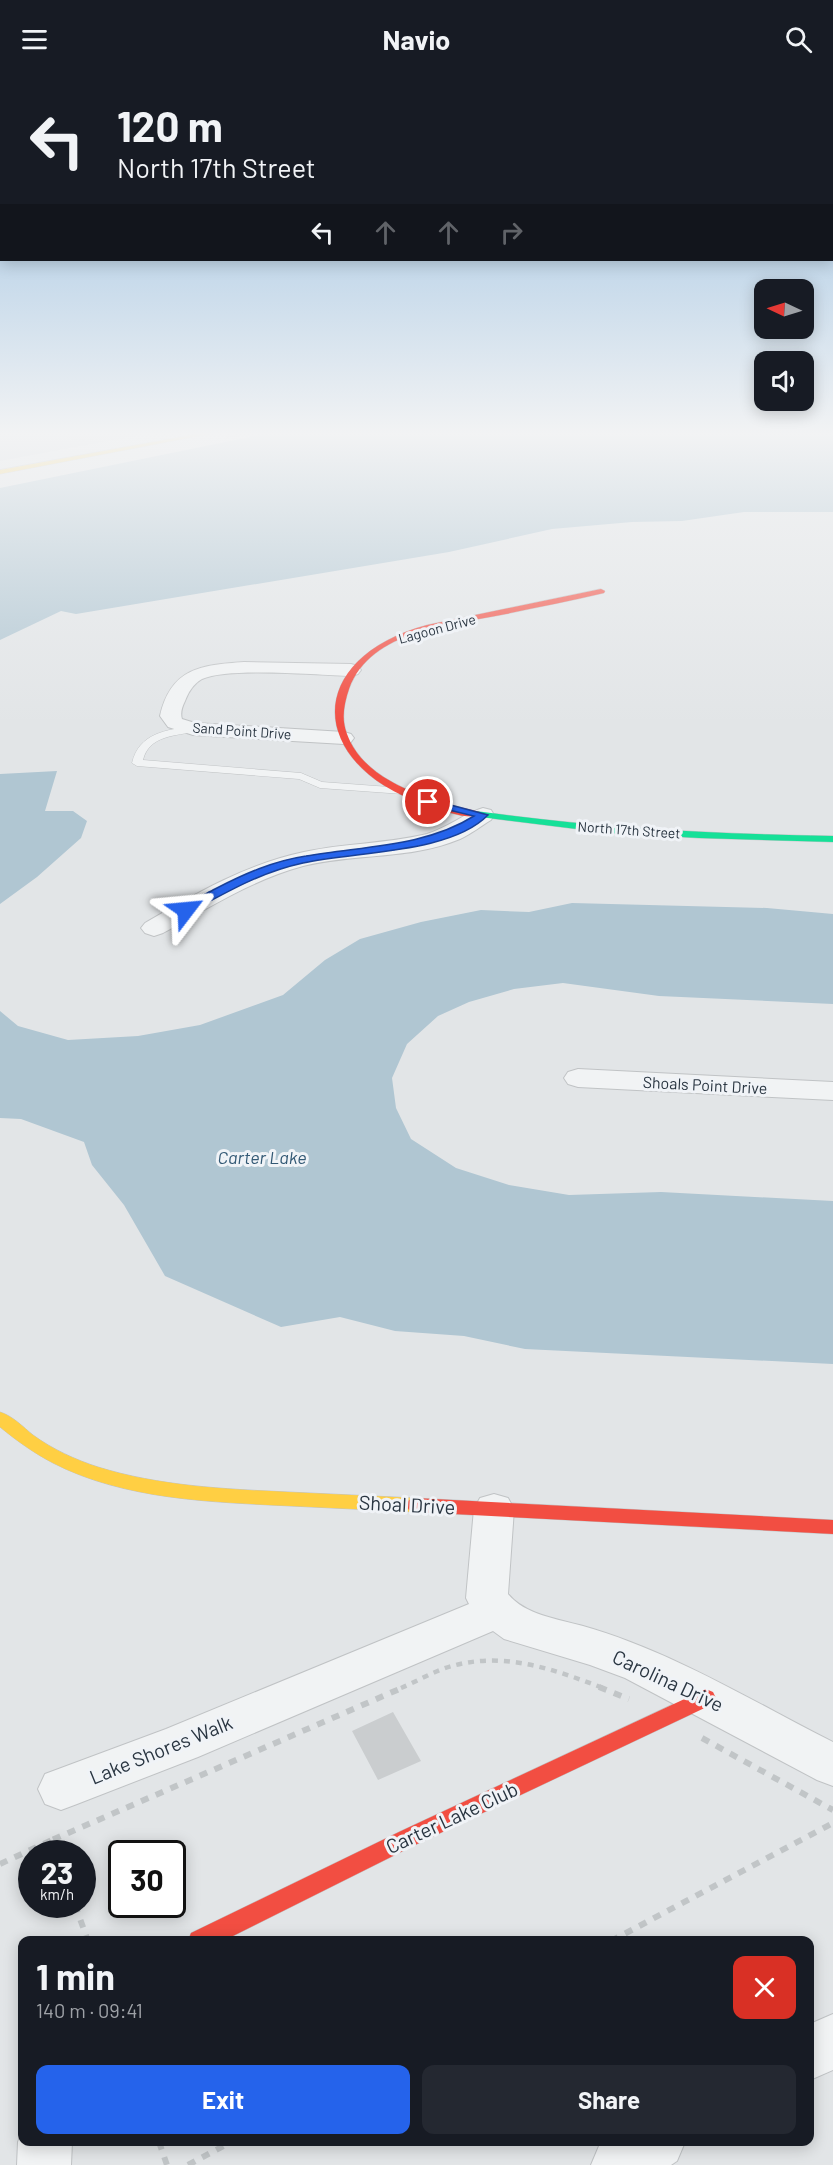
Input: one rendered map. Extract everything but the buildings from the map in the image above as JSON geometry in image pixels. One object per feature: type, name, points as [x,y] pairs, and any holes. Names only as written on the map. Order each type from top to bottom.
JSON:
[{"type":"main road","name":"Lagoon Drive","points":[[428,802],[403,791],[370,768],[351,749],[344,738],[340,728],[339,708],[342,688],[357,662],[376,648],[419,631],[601,591]]},
{"type":"main road","name":"North 17th Street","points":[[428,802],[483,815],[593,829],[833,839]]},
{"type":"main road","name":"Shoal Drive","points":[[0,1418],[28,1441],[65,1462],[101,1477],[151,1489],[202,1494],[833,1527]]},
{"type":"main road","name":"Carter Lake Club","points":[[209,1936],[408,1838],[706,1698]]},
{"type":"street","name":"Sand Point Drive","points":[[344,738],[192,729],[175,723],[170,716],[179,693],[189,679],[196,674],[221,668],[351,670]]},
{"type":"street","points":[[154,928],[243,879],[270,868],[303,859],[434,839],[458,831],[483,815]]},
{"type":"street","name":"Shoals Point Drive","points":[[578,1078],[833,1091]]},
{"type":"street","points":[[494,1509],[487,1599],[497,1611]]},
{"type":"street","name":"Carolina Drive","points":[[497,1611],[519,1626],[617,1657],[706,1698],[833,1765]]},
{"type":"street","name":"Lake Shores Walk","points":[[61,1789],[260,1711],[497,1611]]},
{"type":"street","points":[[814,2052],[833,2040]]},
{"type":"street","points":[[44,2165],[45,2146]]},
{"type":"street","points":[[618,2165],[651,2146]]},
{"type":"lane","points":[[192,729],[150,738],[138,752],[137,762],[301,776],[320,785],[403,791]]},
{"type":"path","points":[[52,1840],[454,1665],[485,1660],[520,1663],[586,1680],[648,1707],[833,1810]]},
{"type":"path","points":[[620,1936],[833,1823]]},
{"type":"path","points":[[0,1864],[18,1856]]},
{"type":"path","points":[[80,1918],[86,1936]]},
{"type":"path","points":[[160,2146],[167,2165]]},
{"type":"path","points":[[188,2165],[224,2146]]},
{"type":"water","points":[[0,530],[546,530],[449,552],[76,614],[61,611],[0,640]]},
{"type":"water","points":[[57,771],[45,811],[73,811],[87,821],[81,838],[37,877],[0,904],[0,774]]},
{"type":"water","name":"Carter Lake","points":[[572,903],[767,908],[833,914],[833,1004],[659,996],[563,983],[514,989],[469,1002],[438,1016],[407,1044],[392,1078],[396,1108],[411,1139],[456,1168],[509,1185],[569,1195],[661,1192],[833,1201],[833,1364],[525,1349],[464,1336],[395,1331],[340,1317],[281,1327],[165,1276],[124,1205],[92,1165],[84,1142],[21,1119],[0,1118],[0,1011],[18,1026],[68,1040],[138,1036],[200,1025],[283,995],[325,960],[360,939],[421,922],[481,910],[529,912]]},
{"type":"traffic: fast","points":[[476,814],[609,830],[833,839]]},
{"type":"traffic: slow","points":[[0,1418],[29,1441],[60,1459],[126,1482],[233,1496],[415,1505]]},
{"type":"traffic: jam","points":[[476,814],[441,806],[406,793],[389,784],[361,761],[346,742],[340,725],[341,700],[349,677],[364,659],[382,645],[427,627],[601,591]]},
{"type":"traffic: jam","points":[[415,1505],[833,1527]]},
{"type":"traffic: jam","points":[[209,1936],[408,1838],[706,1698]]},
{"type":"route","points":[[186,910],[243,879],[270,868],[303,859],[434,839],[458,831],[483,815],[428,802]]}]
